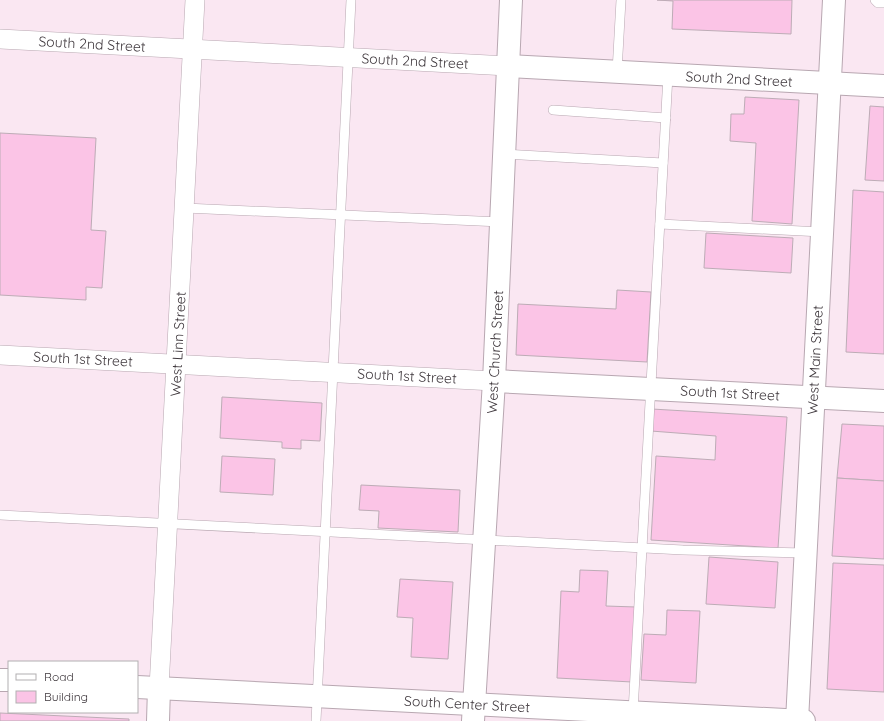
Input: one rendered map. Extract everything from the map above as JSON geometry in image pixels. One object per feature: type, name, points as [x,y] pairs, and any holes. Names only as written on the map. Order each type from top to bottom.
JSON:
[{"type":"street","name":"West Linn Street","points":[[159,688],[195,0]]},
{"type":"street","name":"West Church Street","points":[[473,713],[494,381],[511,0]]},
{"type":"street","name":"West Main Street","points":[[797,721],[834,0]]},
{"type":"street","name":"South 2nd Street","points":[[0,39],[884,86]]},
{"type":"street","name":"South 1st Street","points":[[0,355],[884,401]]},
{"type":"street","name":"South Center Street","points":[[138,687],[317,696],[473,713],[633,712],[804,721]]},
{"type":"street","points":[[158,721],[159,688]]},
{"type":"lane","points":[[316,721],[351,0]]},
{"type":"lane","points":[[617,72],[621,0]]},
{"type":"lane","points":[[875,0],[878,3],[884,3]]},
{"type":"lane","points":[[633,712],[668,74]]},
{"type":"lane","points":[[553,110],[666,118]]},
{"type":"lane","points":[[504,154],[663,163]]},
{"type":"lane","points":[[185,208],[501,222]]},
{"type":"lane","points":[[660,224],[822,232]]},
{"type":"lane","points":[[0,515],[642,548],[805,553]]},
{"type":"building","points":[[657,0],[792,0],[791,34],[672,29],[673,1]]},
{"type":"building","points":[[745,97],[799,100],[792,224],[752,221],[756,143],[730,141],[731,114],[744,114]]},
{"type":"building","points":[[870,106],[884,107],[884,181],[865,180]]},
{"type":"building","points":[[0,133],[96,138],[91,230],[106,231],[102,288],[86,287],[86,300],[0,295]]},
{"type":"building","points":[[853,190],[884,192],[884,354],[846,352]]},
{"type":"building","points":[[706,233],[793,238],[791,273],[704,268]]},
{"type":"building","points":[[617,290],[651,292],[647,362],[516,355],[518,304],[616,309]]},
{"type":"building","points":[[222,397],[322,403],[320,441],[301,440],[301,449],[282,448],[282,442],[220,438]]},
{"type":"building","points":[[652,409],[787,417],[778,548],[651,540],[656,456],[715,460],[716,436],[651,431]]},
{"type":"building","points":[[842,424],[884,426],[884,481],[837,478]]},
{"type":"building","points":[[222,456],[275,459],[273,495],[220,492]]},
{"type":"building","points":[[837,478],[884,481],[884,559],[832,556]]},
{"type":"building","points":[[361,485],[460,490],[458,532],[378,528],[379,511],[359,510]]},
{"type":"building","points":[[709,557],[778,562],[775,608],[706,604]]},
{"type":"building","points":[[833,563],[884,565],[884,692],[827,689]]},
{"type":"building","points":[[580,570],[608,571],[606,606],[636,607],[632,682],[557,678],[561,591],[579,592]]},
{"type":"building","points":[[400,579],[453,582],[448,659],[411,657],[413,618],[397,617]]},
{"type":"building","points":[[667,610],[700,611],[696,683],[641,680],[644,634],[666,635]]},
{"type":"building","points":[[0,713],[129,719],[129,721],[0,721]]}]
